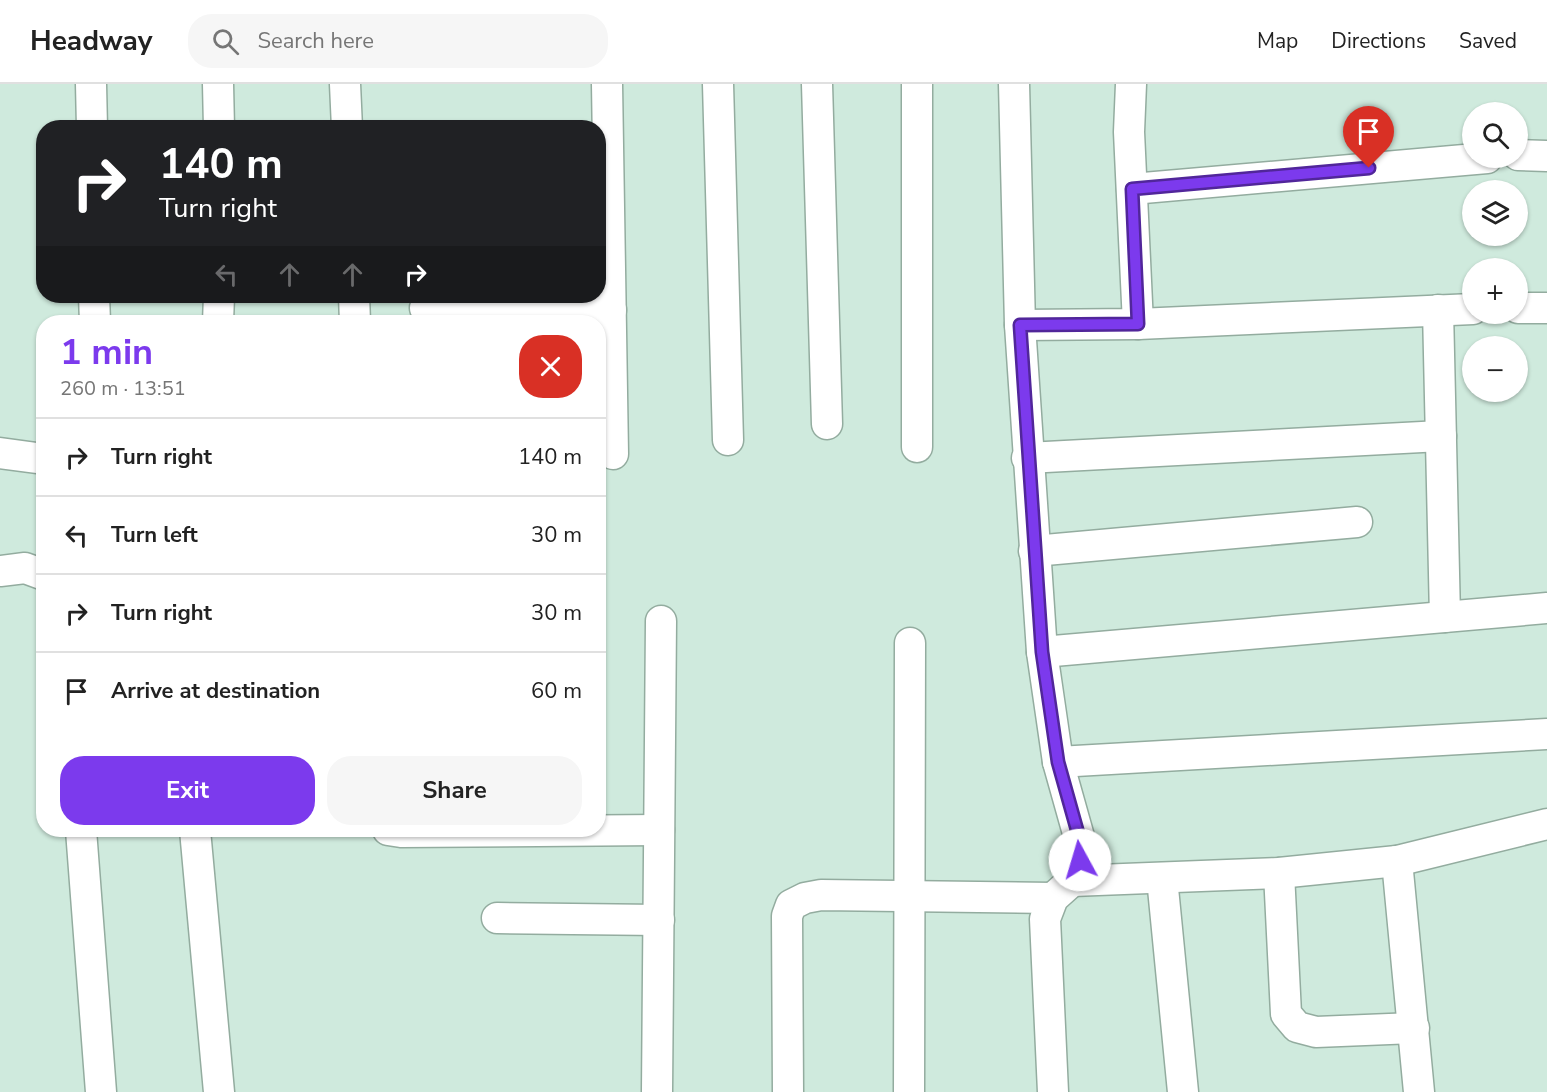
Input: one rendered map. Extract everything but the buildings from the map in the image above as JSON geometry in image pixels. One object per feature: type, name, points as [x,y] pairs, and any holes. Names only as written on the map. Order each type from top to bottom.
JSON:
[{"type":"street","points":[[91,84],[92,120]]},
{"type":"street","points":[[218,84],[219,120]]},
{"type":"street","points":[[345,84],[347,120]]},
{"type":"street","points":[[606,122],[607,84]]},
{"type":"street","points":[[718,84],[728,440]]},
{"type":"street","points":[[817,84],[827,424]]},
{"type":"street","points":[[917,84],[917,447]]},
{"type":"street","points":[[1014,84],[1020,325],[1027,458],[1042,652],[1058,762],[1081,844],[1080,860],[1045,920],[1053,1092]]},
{"type":"street","points":[[1131,84],[1129,132],[1138,324]]},
{"type":"street","points":[[1528,155],[1547,156]]},
{"type":"street","points":[[1132,189],[1462,160]]},
{"type":"street","points":[[606,230],[611,310],[606,419],[614,454]]},
{"type":"street","points":[[425,308],[611,310]]},
{"type":"street","points":[[1528,308],[1547,308]]},
{"type":"street","points":[[1020,325],[1138,324],[1462,309]]},
{"type":"street","points":[[1438,310],[1445,617]]},
{"type":"street","points":[[1027,458],[1441,436]]},
{"type":"street","points":[[0,453],[36,458]]},
{"type":"street","points":[[1034,551],[1357,522]]},
{"type":"street","points":[[0,571],[25,568],[36,572]]},
{"type":"street","points":[[1042,652],[1547,608]]},
{"type":"street","points":[[657,1092],[661,621]]},
{"type":"street","points":[[909,1092],[910,643]]},
{"type":"street","points":[[1058,762],[1547,734]]},
{"type":"street","points":[[788,1092],[787,916],[791,905],[805,898],[821,896],[909,897],[1063,890],[1162,878],[1279,873],[1397,861],[1547,824]]},
{"type":"street","points":[[606,830],[659,830]]},
{"type":"street","points":[[82,837],[101,1092]]},
{"type":"street","points":[[196,837],[219,1092]]},
{"type":"street","points":[[1397,861],[1419,1092]]},
{"type":"street","points":[[1279,873],[1286,1014],[1297,1027],[1316,1032],[1414,1028]]},
{"type":"street","points":[[1162,878],[1183,1092]]},
{"type":"street","points":[[497,918],[659,920]]},
{"type":"route","points":[[1080,860],[1081,844],[1058,762],[1042,652],[1027,458],[1020,325],[1138,324],[1132,189],[1369,168]]}]
